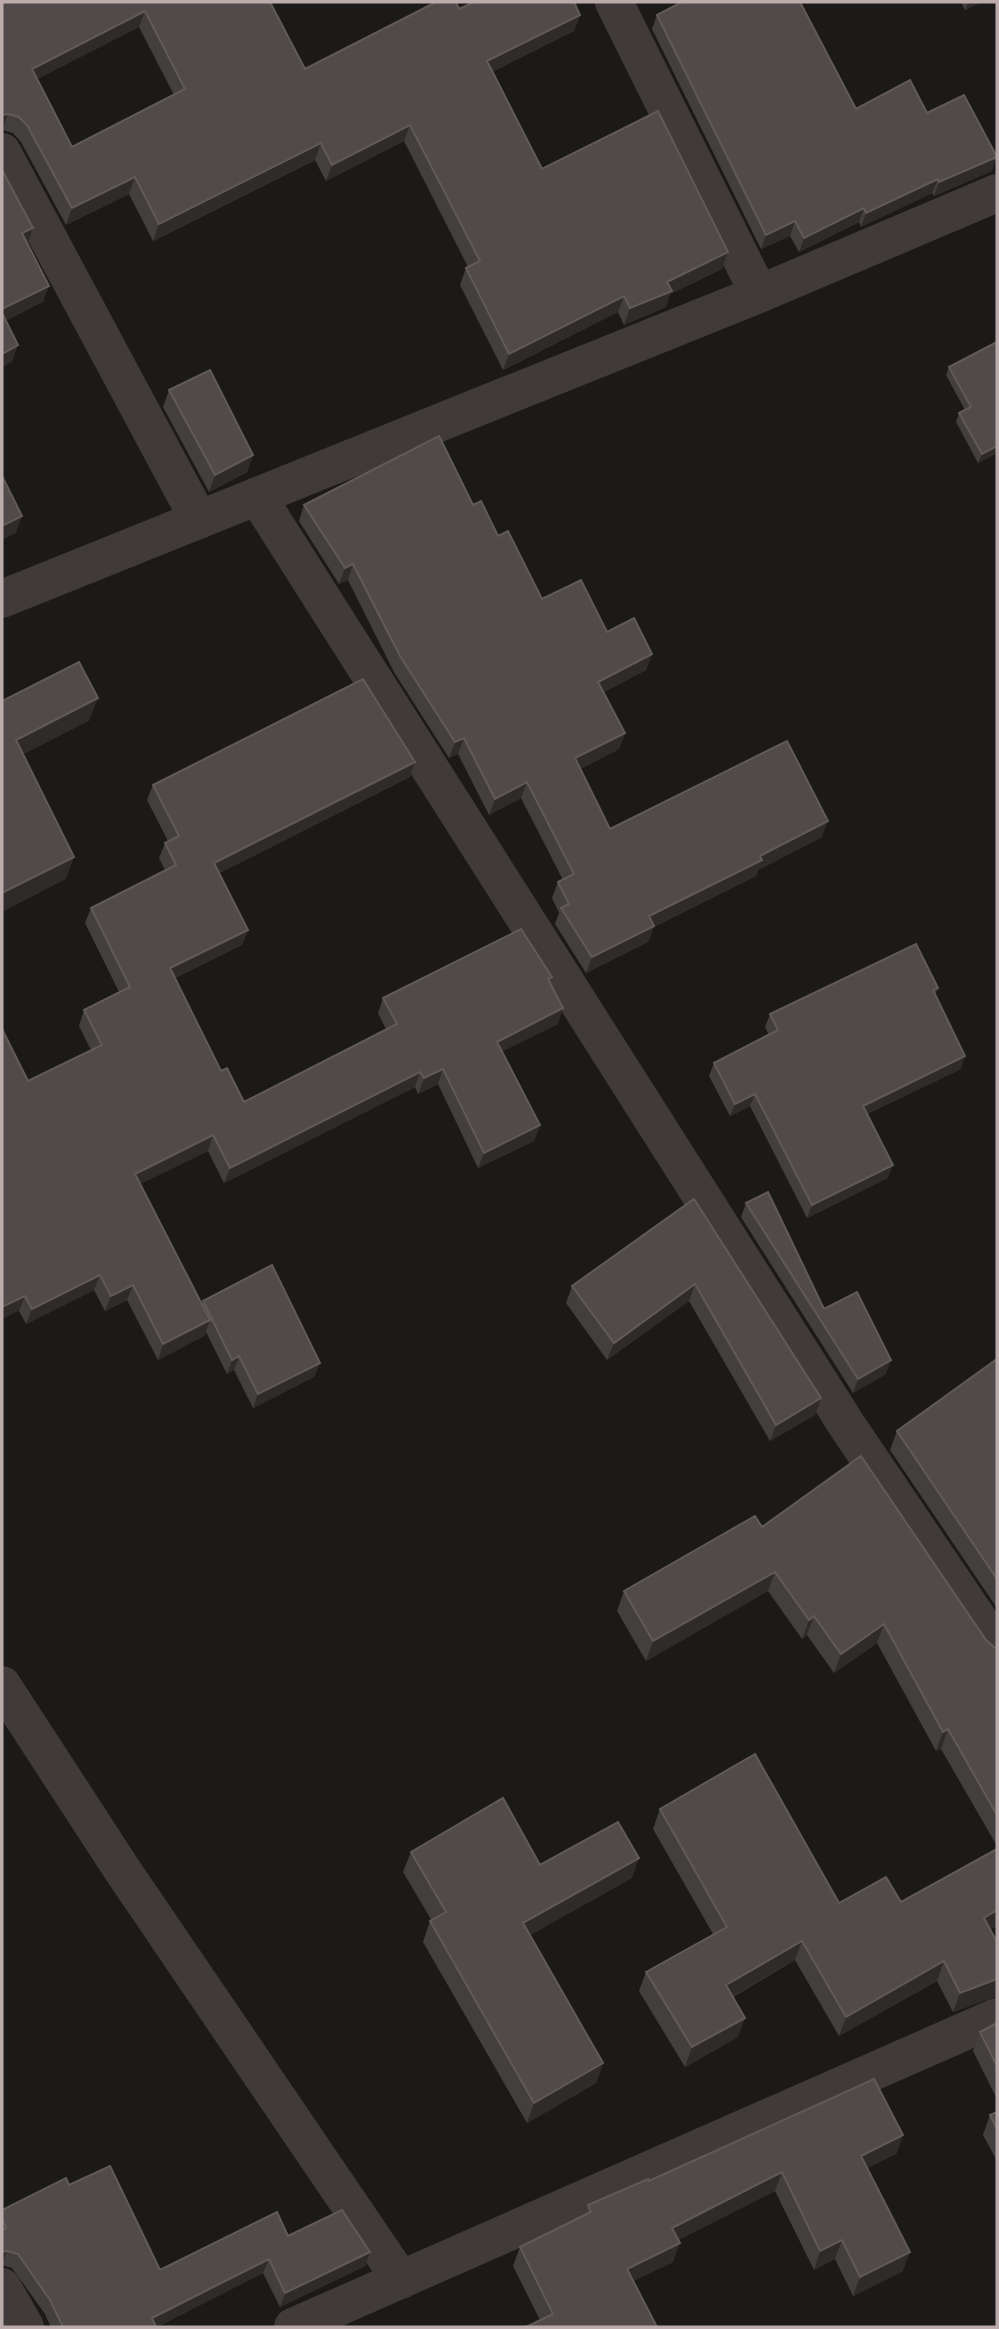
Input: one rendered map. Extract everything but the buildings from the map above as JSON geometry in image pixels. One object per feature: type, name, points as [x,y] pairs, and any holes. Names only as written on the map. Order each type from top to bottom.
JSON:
[{"type":"street","points":[[614,2],[759,294]]},
{"type":"street","points":[[2,152],[199,520]]},
{"type":"street","points":[[2,599],[759,294],[997,193]]},
{"type":"street","points":[[257,496],[848,1427],[997,1647]]},
{"type":"street","points":[[2,1685],[129,1880],[401,2280]]},
{"type":"street","points":[[293,2327],[997,2017]]},
{"type":"street","points":[[2,2287],[25,2327]]}]
